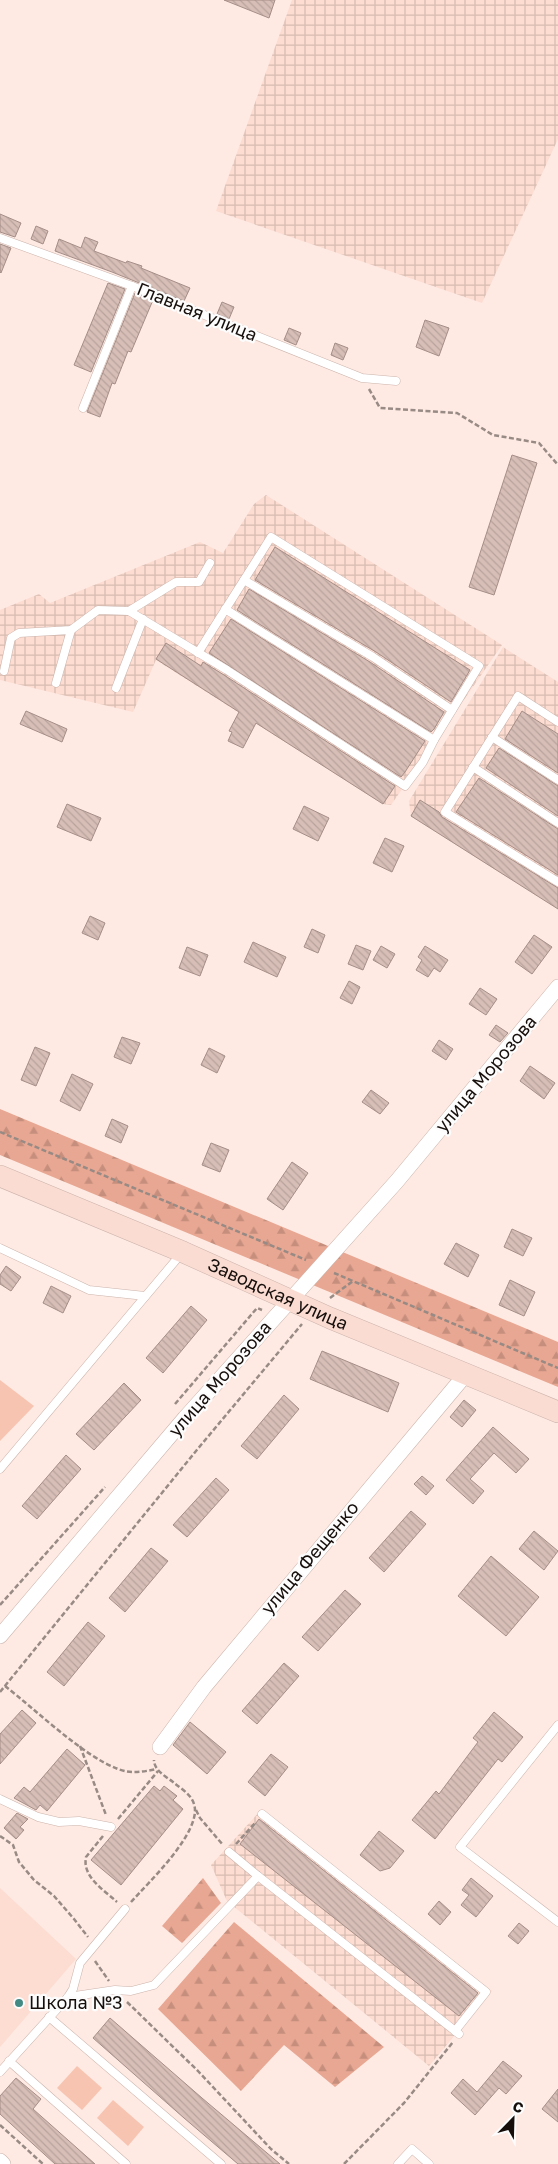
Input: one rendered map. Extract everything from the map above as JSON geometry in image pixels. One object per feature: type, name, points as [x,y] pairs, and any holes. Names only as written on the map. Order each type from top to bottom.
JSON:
[{"type":"street","name":"улица Морозова","points":[[0,1636],[185,1418],[397,1181],[558,987]]},
{"type":"street","name":"Заводская улица","points":[[0,1176],[183,1252],[330,1318],[558,1412]]},
{"type":"street","name":"улица Фещенко","points":[[160,1747],[204,1687],[466,1374]]},
{"type":"street","points":[[0,2161],[3,2164]]},
{"type":"lane","name":"Главная улица","points":[[0,238],[132,286],[362,378],[396,380]]},
{"type":"lane","points":[[83,408],[132,286]]},
{"type":"lane","points":[[4,671],[11,638],[18,633],[71,630],[98,610],[129,611],[198,652],[405,786],[423,762],[434,740],[479,666],[271,537],[198,652]]},
{"type":"lane","points":[[129,611],[176,582],[199,582],[210,563]]},
{"type":"lane","points":[[244,580],[373,657],[452,710]]},
{"type":"lane","points":[[226,609],[434,740]]},
{"type":"lane","points":[[116,688],[143,620]]},
{"type":"lane","points":[[56,683],[71,630]]},
{"type":"lane","points":[[558,722],[518,696],[445,812],[558,882]]},
{"type":"lane","points":[[492,737],[558,780]]},
{"type":"lane","points":[[473,767],[558,823]]},
{"type":"lane","points":[[0,1248],[89,1290],[145,1296]]},
{"type":"lane","points":[[0,1469],[183,1252]]},
{"type":"lane","points":[[558,1725],[460,1847],[558,1922]]},
{"type":"lane","points":[[0,1799],[38,1817],[52,1821],[79,1821],[111,1828]]},
{"type":"lane","points":[[229,1852],[457,2033],[486,1992],[262,1814]]},
{"type":"lane","points":[[68,1997],[115,1990],[131,1991],[154,1985],[258,1876]]},
{"type":"lane","points":[[0,2072],[68,1997],[73,1989],[77,1970],[89,1952],[125,1909]]},
{"type":"lane","points":[[49,2017],[221,2164]]},
{"type":"lane","points":[[9,2061],[126,2164]]},
{"type":"lane","points":[[398,2164],[412,2149],[429,2164]]},
{"type":"path","points":[[362,378],[380,408],[457,412],[493,435],[539,443],[558,465]]},
{"type":"path","points":[[0,1132],[558,1368]]},
{"type":"path","points":[[330,1298],[352,1281]]},
{"type":"path","points":[[173,1407],[256,1308],[276,1316]]},
{"type":"path","points":[[0,1692],[196,1450],[302,1324],[308,1323]]},
{"type":"path","points":[[0,1605],[108,1483]]},
{"type":"path","points":[[5,1686],[80,1746],[108,1764],[131,1773],[157,1770]]},
{"type":"path","points":[[160,1747],[154,1760],[157,1770],[187,1793],[200,1818],[229,1852],[262,1814]]},
{"type":"path","points":[[111,1828],[157,1770]]},
{"type":"path","points":[[125,1909],[168,1861],[192,1825],[195,1808]]},
{"type":"path","points":[[0,1836],[13,1845],[19,1862],[34,1880],[54,1896],[74,1919],[88,1939],[89,1952],[115,1990],[198,2071],[271,2149],[288,2164]]},
{"type":"path","points":[[344,2164],[404,2103],[457,2033]]},
{"type":"path","points":[[0,2125],[43,2164]]},
{"type":"shaded area","points":[[292,0],[558,0],[558,139],[482,303],[216,211]]},
{"type":"shaded area","points":[[266,495],[502,645],[391,805],[383,804],[156,660],[133,712],[0,680],[0,610],[39,594],[50,603],[200,542],[223,553],[254,504]]},
{"type":"shaded area","points":[[503,647],[558,682],[558,909],[411,816],[409,801]]},
{"type":"shaded area","points":[[0,1380],[34,1406],[0,1441]]},
{"type":"shaded area","points":[[262,1809],[492,1991],[429,2066],[227,1901],[211,1865]]},
{"type":"shaded area","name":"Школа №3","points":[[0,1888],[76,1959],[0,2047]]},
{"type":"shaded area","points":[[77,2066],[102,2088],[82,2110],[57,2088]]},
{"type":"shaded area","points":[[113,2100],[144,2127],[128,2146],[97,2118]]},
{"type":"green space","points":[[0,1109],[558,1342],[558,1387],[0,1155]]},
{"type":"green space","points":[[203,1878],[221,1903],[182,1943],[162,1926]]},
{"type":"green space","points":[[234,1922],[384,2047],[335,2087],[284,2045],[241,2091],[158,2009]]},
{"type":"building","points":[[224,0],[275,0],[269,18]]},
{"type":"building","points":[[0,214],[21,223],[15,237],[0,232]]},
{"type":"building","points":[[36,226],[48,231],[43,244],[31,239]]},
{"type":"building","points":[[85,237],[98,242],[94,251],[126,263],[127,261],[142,266],[141,268],[190,288],[184,301],[55,251],[59,239],[81,248]]},
{"type":"building","points":[[0,244],[11,248],[1,273],[0,272]]},
{"type":"building","points":[[108,283],[125,289],[91,372],[74,365]]},
{"type":"building","points":[[135,293],[153,300],[131,352],[128,351],[115,384],[112,383],[100,417],[87,412]]},
{"type":"building","points":[[222,302],[234,307],[229,319],[217,314]]},
{"type":"building","points":[[425,320],[449,328],[439,356],[416,347]]},
{"type":"building","points":[[289,328],[301,333],[296,345],[284,340]]},
{"type":"building","points":[[335,343],[348,348],[343,360],[331,355]]},
{"type":"building","points":[[512,455],[537,463],[494,595],[469,587]]},
{"type":"building","points":[[275,547],[470,670],[451,702],[376,652],[255,580]]},
{"type":"building","points":[[249,589],[370,662],[444,712],[434,729],[431,732],[237,610]]},
{"type":"building","points":[[231,619],[425,741],[401,777],[209,653]]},
{"type":"building","points":[[166,643],[201,666],[203,662],[224,675],[395,786],[383,804],[256,723],[243,748],[228,741],[232,732],[229,731],[239,712],[156,659]]},
{"type":"building","points":[[26,711],[67,729],[62,742],[20,724]]},
{"type":"building","points":[[522,711],[558,734],[558,773],[505,739]]},
{"type":"building","points":[[499,748],[558,786],[558,816],[486,768]]},
{"type":"building","points":[[479,778],[558,829],[558,875],[456,812]]},
{"type":"building","points":[[420,800],[439,812],[442,817],[558,888],[558,909],[411,816]]},
{"type":"building","points":[[67,804],[101,818],[91,841],[57,827]]},
{"type":"building","points":[[304,806],[329,818],[318,841],[293,829]]},
{"type":"building","points":[[385,838],[404,846],[392,872],[373,863]]},
{"type":"building","points":[[90,916],[105,923],[98,940],[82,933]]},
{"type":"building","points":[[312,929],[325,935],[318,953],[304,947]]},
{"type":"building","points":[[534,935],[552,947],[532,974],[515,962]]},
{"type":"building","points":[[253,942],[286,957],[277,977],[244,962]]},
{"type":"building","points":[[356,945],[371,951],[363,970],[348,964]]},
{"type":"building","points":[[381,946],[395,954],[387,968],[373,960]]},
{"type":"building","points":[[425,946],[448,960],[440,972],[434,968],[428,977],[416,970],[422,960],[418,957]]},
{"type":"building","points":[[187,947],[208,955],[200,976],[179,968]]},
{"type":"building","points":[[349,981],[360,987],[352,1004],[340,998]]},
{"type":"building","points":[[480,988],[497,999],[486,1015],[469,1004]]},
{"type":"building","points":[[496,1025],[508,1033],[500,1042],[489,1035]]},
{"type":"building","points":[[122,1037],[140,1043],[131,1064],[114,1057]]},
{"type":"building","points":[[439,1040],[453,1049],[446,1060],[432,1051]]},
{"type":"building","points":[[35,1047],[50,1053],[36,1086],[21,1080]]},
{"type":"building","points":[[209,1048],[225,1056],[217,1073],[201,1065]]},
{"type":"building","points":[[530,1066],[555,1083],[544,1099],[520,1081]]},
{"type":"building","points":[[72,1074],[93,1084],[80,1111],[60,1101]]},
{"type":"building","points":[[371,1090],[389,1103],[380,1114],[362,1102]]},
{"type":"building","points":[[112,1119],[128,1126],[121,1143],[105,1136]]},
{"type":"building","points":[[211,1143],[229,1150],[220,1172],[202,1165]]},
{"type":"building","points":[[292,1162],[308,1173],[283,1210],[267,1199]]},
{"type":"building","points":[[512,1229],[532,1238],[523,1256],[504,1247]]},
{"type":"building","points":[[456,1243],[479,1255],[468,1277],[444,1264]]},
{"type":"building","points":[[6,1266],[21,1277],[11,1291],[0,1284],[0,1275]]},
{"type":"building","points":[[510,1280],[535,1292],[524,1316],[499,1305]]},
{"type":"building","points":[[51,1286],[71,1296],[63,1313],[43,1303]]},
{"type":"building","points":[[191,1306],[207,1320],[163,1373],[146,1358]]},
{"type":"building","points":[[322,1351],[399,1383],[388,1412],[310,1379]]},
{"type":"building","points":[[124,1383],[141,1400],[94,1450],[76,1434]]},
{"type":"building","points":[[284,1395],[299,1409],[257,1459],[241,1446]]},
{"type":"building","points":[[464,1400],[476,1410],[462,1427],[450,1417]]},
{"type":"building","points":[[493,1427],[529,1459],[516,1473],[494,1453],[470,1479],[484,1491],[473,1504],[446,1480]]},
{"type":"building","points":[[66,1455],[81,1469],[37,1519],[22,1506]]},
{"type":"building","points":[[422,1476],[434,1486],[426,1495],[414,1484]]},
{"type":"building","points":[[216,1478],[229,1490],[187,1537],[173,1525]]},
{"type":"building","points":[[411,1511],[426,1524],[384,1572],[369,1558]]},
{"type":"building","points":[[534,1531],[558,1551],[544,1570],[519,1549]]},
{"type":"building","points":[[151,1548],[168,1561],[125,1612],[109,1598]]},
{"type":"building","points":[[491,1556],[539,1597],[506,1636],[458,1596]]},
{"type":"building","points":[[345,1590],[361,1604],[318,1651],[302,1637]]},
{"type":"building","points":[[88,1622],[105,1636],[64,1686],[47,1672]]},
{"type":"building","points":[[284,1663],[299,1676],[257,1724],[242,1711]]},
{"type":"building","points":[[22,1710],[36,1723],[0,1764],[0,1734]]},
{"type":"building","points":[[494,1712],[523,1737],[502,1762],[498,1759],[435,1839],[412,1820],[436,1791],[439,1794],[478,1742],[473,1738]]},
{"type":"building","points":[[190,1722],[226,1752],[207,1774],[173,1745]]},
{"type":"building","points":[[67,1749],[85,1765],[47,1811],[40,1805],[36,1810],[14,1798],[24,1787],[30,1792]]},
{"type":"building","points":[[271,1754],[288,1767],[265,1796],[248,1782]]},
{"type":"building","points":[[154,1786],[160,1791],[164,1786],[177,1796],[173,1800],[183,1809],[121,1885],[91,1860]]},
{"type":"building","points":[[17,1813],[28,1819],[20,1827],[24,1830],[16,1839],[4,1828]]},
{"type":"building","points":[[259,1819],[478,1993],[459,2016],[240,1844]]},
{"type":"building","points":[[379,1831],[404,1851],[390,1868],[380,1871],[360,1855]]},
{"type":"building","points":[[471,1878],[493,1896],[476,1917],[461,1905],[469,1895],[462,1890]]},
{"type":"building","points":[[439,1901],[451,1912],[440,1925],[428,1914]]},
{"type":"building","points":[[519,1923],[529,1931],[518,1944],[508,1936]]},
{"type":"building","points":[[110,2018],[280,2164],[238,2164],[184,2118],[93,2038]]},
{"type":"building","points":[[503,2061],[522,2076],[506,2094],[499,2088],[475,2115],[451,2093],[463,2079],[477,2092]]},
{"type":"building","points":[[16,2078],[41,2099],[33,2109],[95,2164],[55,2164],[0,2114],[0,2096]]},
{"type":"building","points":[[558,2089],[558,2122],[542,2109]]},
{"type":"place","name":"Школа №3","points":[[19,2003]]}]
